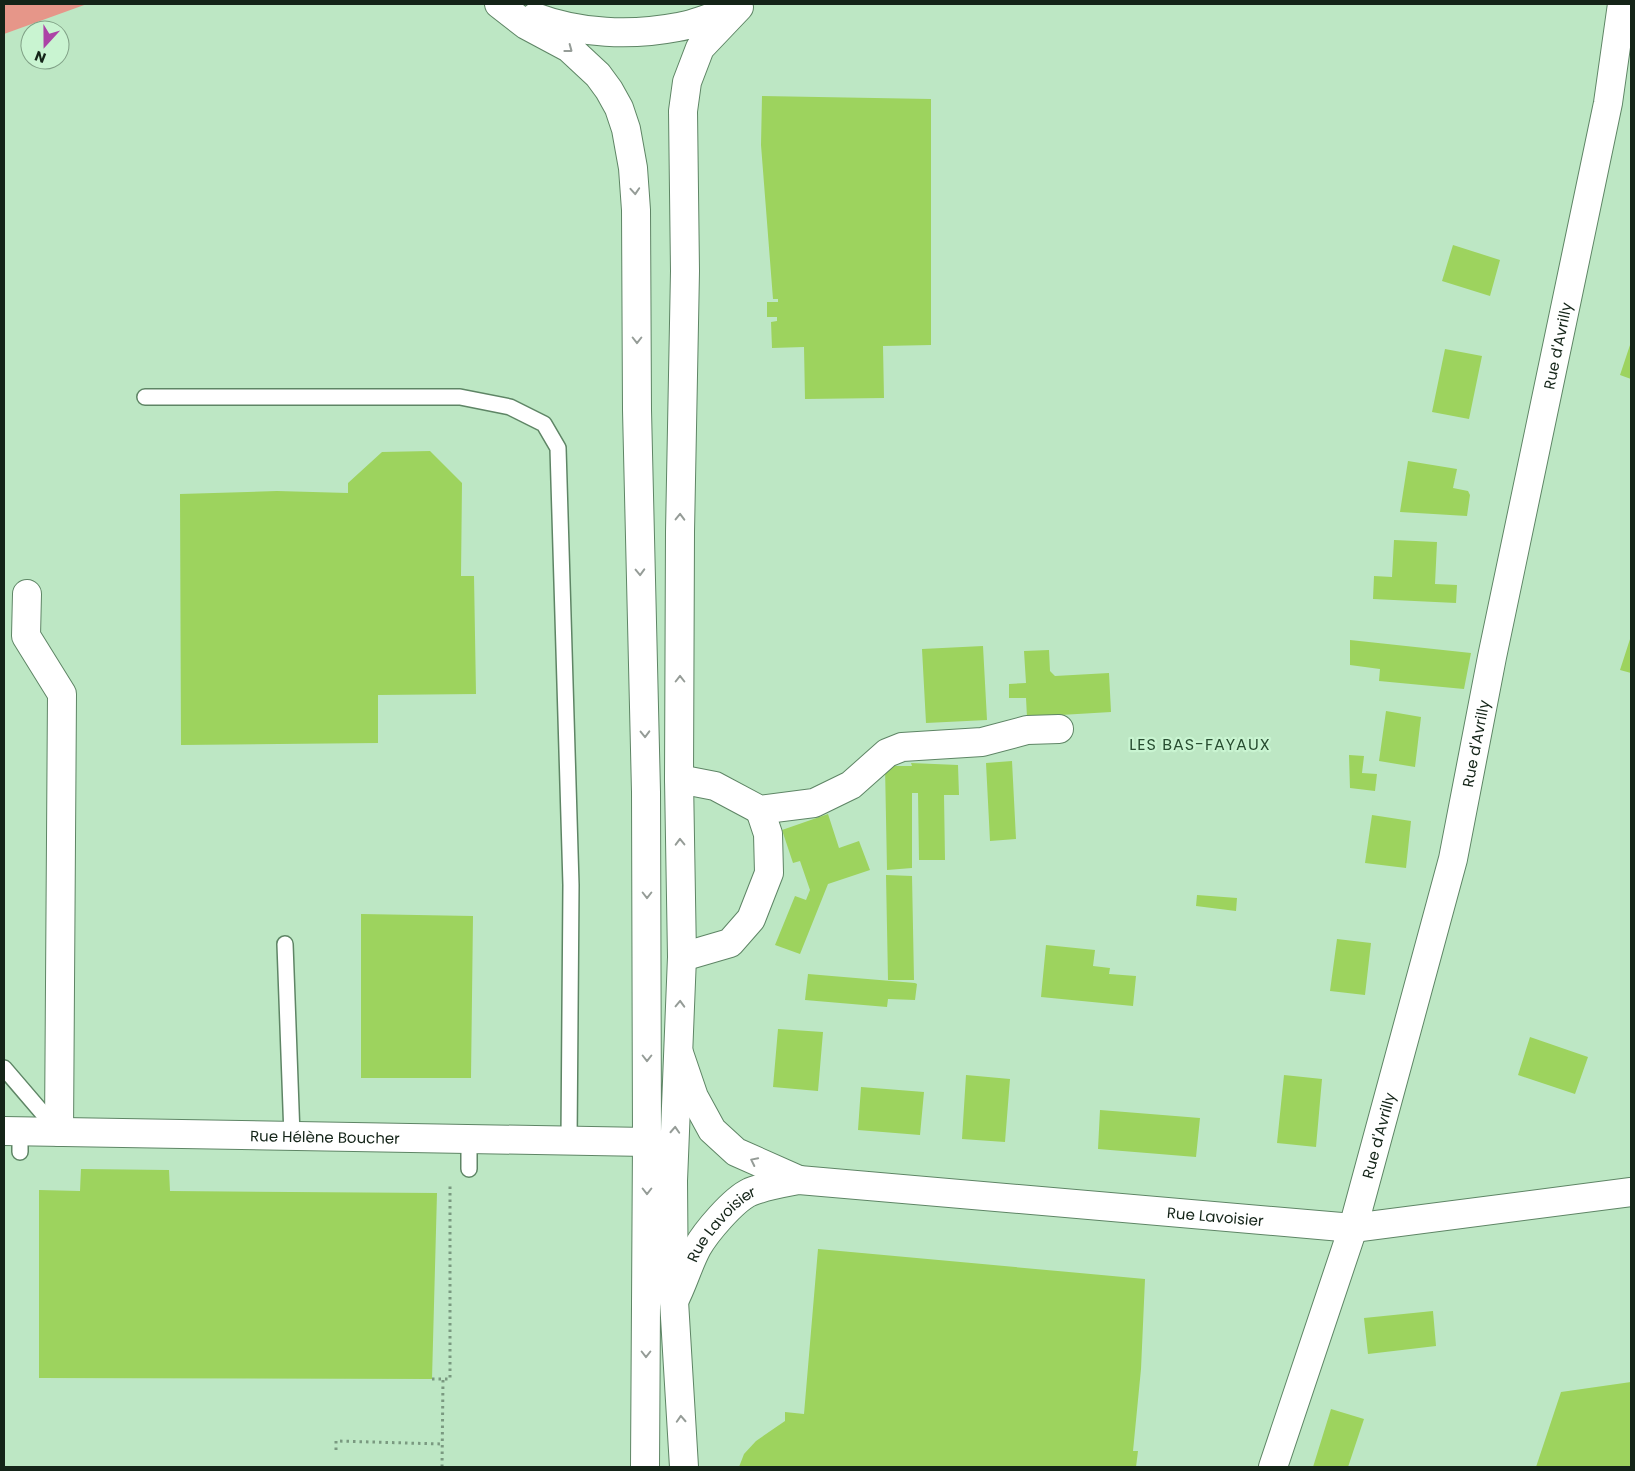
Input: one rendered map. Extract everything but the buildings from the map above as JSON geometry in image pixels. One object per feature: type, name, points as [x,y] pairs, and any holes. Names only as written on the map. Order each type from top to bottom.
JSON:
[{"type":"street","points":[[500,4],[556,25],[618,33],[679,27],[742,6]]},
{"type":"street","points":[[500,4],[526,25],[570,48],[598,75],[620,108],[633,168],[636,210],[639,538],[646,810],[647,1142],[645,1460]]},
{"type":"street","name":"Rue d'Avrilly","points":[[1273,1467],[1353,1228],[1453,859],[1496,638],[1608,103],[1622,4]]},
{"type":"street","points":[[684,1467],[674,1301],[673,1182],[682,957],[679,779],[680,532],[685,271],[683,111],[687,82],[700,48],[742,6]]},
{"type":"street","points":[[27,594],[26,636],[62,694],[59,1132]]},
{"type":"street","points":[[679,779],[715,786],[760,810],[814,803],[851,785],[887,753],[902,747],[982,742],[1027,730],[1059,730]]},
{"type":"street","points":[[682,957],[730,943],[751,919],[770,872],[768,834],[760,810]]},
{"type":"street","name":"Rue Lavoisier","points":[[679,1053],[694,1097],[712,1130],[736,1152],[799,1180]]},
{"type":"street","name":"Rue Hélène Boucher","points":[[15,1138],[59,1132],[647,1142]]},
{"type":"street","name":"Rue Lavoisier","points":[[674,1301],[698,1247],[722,1215],[748,1193],[799,1180],[1353,1228],[1631,1192]]},
{"type":"lane","points":[[145,397],[460,397],[510,407],[544,424],[549,432],[558,448],[571,875],[570,1141]]},
{"type":"lane","points":[[285,944],[292,1136]]},
{"type":"lane","points":[[4,1068],[59,1132]]},
{"type":"lane","points":[[460,1139],[469,1169]]},
{"type":"path","points":[[432,1379],[450,1379],[460,1139]]},
{"type":"path","points":[[442,1467],[443,1380]]},
{"type":"path","points":[[336,1450],[336,1442],[442,1444]]},
{"type":"shaded area","points":[[4,4],[87,4],[43,20],[20,20],[20,28],[4,34]]},
{"type":"district","name":"LES BAS-FAYAUX","points":[[1200,744]]}]
